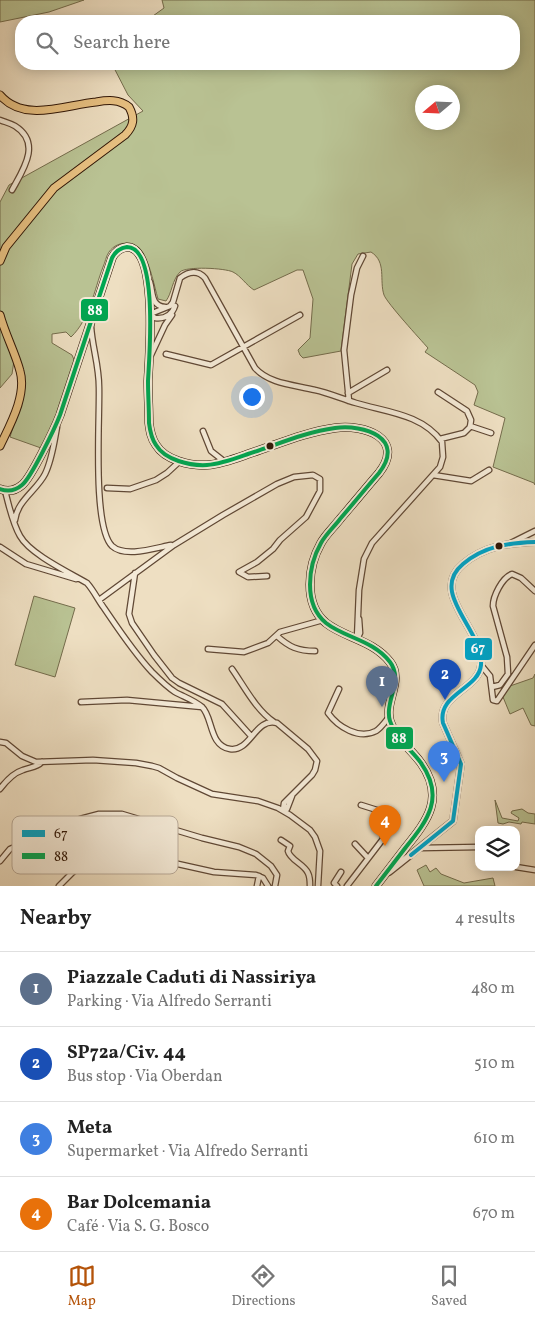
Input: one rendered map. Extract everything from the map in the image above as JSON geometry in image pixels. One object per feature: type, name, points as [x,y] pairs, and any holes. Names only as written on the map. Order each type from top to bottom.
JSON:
[{"type":"main road","points":[[0,95],[13,105],[32,110],[115,100],[129,107],[134,119],[130,129],[125,134],[54,188],[6,247],[0,261]]},
{"type":"main road","points":[[2,490],[16,489],[26,481],[60,415],[114,253],[124,248],[133,249],[140,256],[144,266],[149,294],[149,423],[151,435],[160,450],[180,461],[203,465],[225,462],[318,431],[336,428],[368,429],[384,442],[387,458],[383,468],[324,538],[314,560],[310,577],[310,593],[314,607],[323,620],[331,626],[372,646],[390,662],[394,672],[390,717],[396,732],[427,772],[433,791],[430,813],[421,828],[376,886]]},
{"type":"main road","points":[[0,315],[20,370],[21,388],[17,404],[0,446]]},
{"type":"street","points":[[0,120],[19,129],[29,146],[26,163],[12,190]]},
{"type":"street","points":[[349,401],[344,350],[351,295],[357,268],[363,256]]},
{"type":"street","points":[[144,266],[155,302],[159,306],[166,307]]},
{"type":"street","points":[[150,314],[157,318],[165,317],[173,312],[181,282],[191,272]]},
{"type":"street","points":[[150,314],[173,302],[180,278],[191,272],[199,273],[205,278],[255,368],[267,378],[405,415],[419,422],[440,439],[444,449],[443,461],[369,548],[364,559],[359,590],[358,624],[360,633],[357,638]]},
{"type":"street","points":[[150,361],[154,346],[175,306]]},
{"type":"street","points":[[166,354],[210,365],[300,315]]},
{"type":"street","points":[[93,317],[91,329],[99,386],[99,489],[104,532],[111,545],[118,549],[132,552],[174,545]]},
{"type":"street","points":[[348,393],[387,370]]},
{"type":"street","points":[[438,392],[467,411],[471,420],[470,426],[464,433],[440,439]]},
{"type":"street","points":[[15,524],[15,517],[19,507],[46,472],[60,415]]},
{"type":"street","points":[[470,426],[491,433]]},
{"type":"street","points":[[203,431],[211,451],[225,462]]},
{"type":"street","points":[[107,488],[130,489],[156,480],[167,474],[180,461]]},
{"type":"street","points":[[433,475],[471,481],[490,470]]},
{"type":"street","points":[[99,600],[174,545],[277,484],[294,477],[313,475],[320,479],[320,490],[306,517],[268,553],[253,565],[239,572],[248,577],[267,576]]},
{"type":"street","points":[[2,490],[20,537],[31,549],[87,583],[124,637],[152,672],[174,691],[203,707],[213,733],[225,747],[238,748],[267,722],[277,723]]},
{"type":"street","points":[[510,543],[535,530]]},
{"type":"street","points":[[535,542],[510,543],[478,554],[456,570],[452,578],[451,587],[453,597],[475,639],[481,664],[488,672],[493,700],[497,701],[535,645]]},
{"type":"street","points":[[0,547],[26,564],[87,583]]},
{"type":"street","points":[[143,550],[148,551],[152,555],[150,562]]},
{"type":"street","points":[[135,573],[129,614],[132,623],[154,654],[172,678],[222,704],[251,736]]},
{"type":"street","points":[[492,687],[500,685],[508,672],[507,657],[492,606],[494,598],[505,578],[510,574],[521,578],[535,591]]},
{"type":"street","points":[[208,649],[244,652],[268,643],[280,632],[323,620]]},
{"type":"street","points":[[344,632],[351,631],[358,624]]},
{"type":"street","points":[[358,624],[372,646]]},
{"type":"street","points":[[277,636],[286,645],[296,649],[314,651]]},
{"type":"street","points":[[385,875],[453,821],[461,764],[443,723],[442,716],[448,701],[475,677],[481,664]]},
{"type":"street","points":[[0,742],[8,744],[24,757],[35,761],[93,760],[152,766],[212,794],[279,805],[288,801],[312,775],[317,761],[308,749],[267,717],[232,668]]},
{"type":"street","points":[[339,689],[328,713],[351,732],[359,734],[373,732],[379,729],[390,717]]},
{"type":"street","points":[[81,702],[127,700],[203,707]]},
{"type":"street","points":[[0,789],[16,773],[36,767],[42,762]]},
{"type":"street","points":[[283,810],[287,809],[288,801]]},
{"type":"street","points":[[288,801],[295,818]]},
{"type":"street","points":[[272,805],[283,810],[310,830],[318,844],[320,851],[318,886]]},
{"type":"street","points":[[347,886],[383,839],[383,832],[396,816],[361,805]]},
{"type":"street","points":[[91,816],[99,814],[122,814],[129,816]]},
{"type":"street","points":[[178,831],[239,847],[256,854],[277,875],[275,886]]},
{"type":"street","points":[[281,840],[290,846],[288,855],[306,870],[309,875],[310,886]]},
{"type":"street","points":[[355,844],[368,858]]},
{"type":"street","points":[[419,848],[475,847]]},
{"type":"street","points":[[0,860],[12,848]]},
{"type":"street","points":[[178,864],[214,872],[259,876],[263,878],[268,886]]},
{"type":"street","points":[[520,868],[535,870]]},
{"type":"street","points":[[337,886],[334,883],[341,872]]},
{"type":"street","points":[[59,886],[70,874]]},
{"type":"street","points":[[257,886],[259,876]]},
{"type":"green space","points":[[0,0],[84,0],[49,12],[34,15],[15,15],[15,19],[0,22]]},
{"type":"green space","points":[[162,0],[535,0],[535,485],[493,467],[505,418],[474,405],[478,392],[475,385],[425,352],[428,348],[386,299],[381,266],[376,256],[371,252],[358,254],[352,264],[341,351],[303,358],[298,350],[310,338],[313,299],[303,270],[297,270],[254,290],[233,272],[206,268],[184,270],[175,279],[166,301],[158,299],[149,265],[141,250],[132,244],[117,245],[107,255],[83,322],[71,337],[66,332],[52,334],[52,343],[72,355],[75,362],[57,417],[41,448],[10,437],[23,395],[15,354],[12,374],[0,388],[0,202],[9,185],[143,111],[128,95],[115,70],[520,70],[520,15],[154,15],[164,8]]},
{"type":"green space","points":[[34,596],[75,608],[55,677],[15,665]]},
{"type":"green space","points":[[535,674],[535,726],[531,725],[523,708],[510,714],[503,697],[510,686],[533,678]]},
{"type":"green space","points":[[495,800],[502,818],[518,821],[519,818],[511,813],[512,811],[522,809],[528,813],[535,814],[535,824],[522,822],[521,824],[498,823]]},
{"type":"green space","points":[[426,865],[430,872],[436,868],[441,874],[464,883],[493,878],[495,886],[424,886],[417,870]]},
{"type":"transit line","name":"88","points":[[0,489],[17,489],[26,481],[31,473],[60,415],[112,258],[122,248],[127,247],[137,252],[144,265],[148,284],[150,306],[149,423],[154,442],[165,455],[186,463],[212,464],[233,459],[313,432],[346,427],[369,431],[385,442],[388,451],[386,461],[379,473],[323,540],[313,563],[310,584],[314,606],[326,623],[376,649],[390,662],[395,676],[395,684],[389,706],[392,727],[421,763],[432,787],[433,797],[427,818],[376,886]]},
{"type":"transit line","name":"67","points":[[411,855],[453,821],[461,764],[443,723],[443,713],[446,705],[452,698],[479,673],[481,665],[480,652],[475,639],[454,599],[451,587],[454,575],[463,564],[488,549],[515,543],[535,542]]},
{"type":"place","name":"SP72a/Civ. 44","points":[[445,700]]},
{"type":"place","name":"Piazzale Caduti di Nassiriya","points":[[382,707]]},
{"type":"place","name":"Meta","points":[[444,782]]},
{"type":"place","name":"Bar Dolcemania","points":[[385,846]]}]
